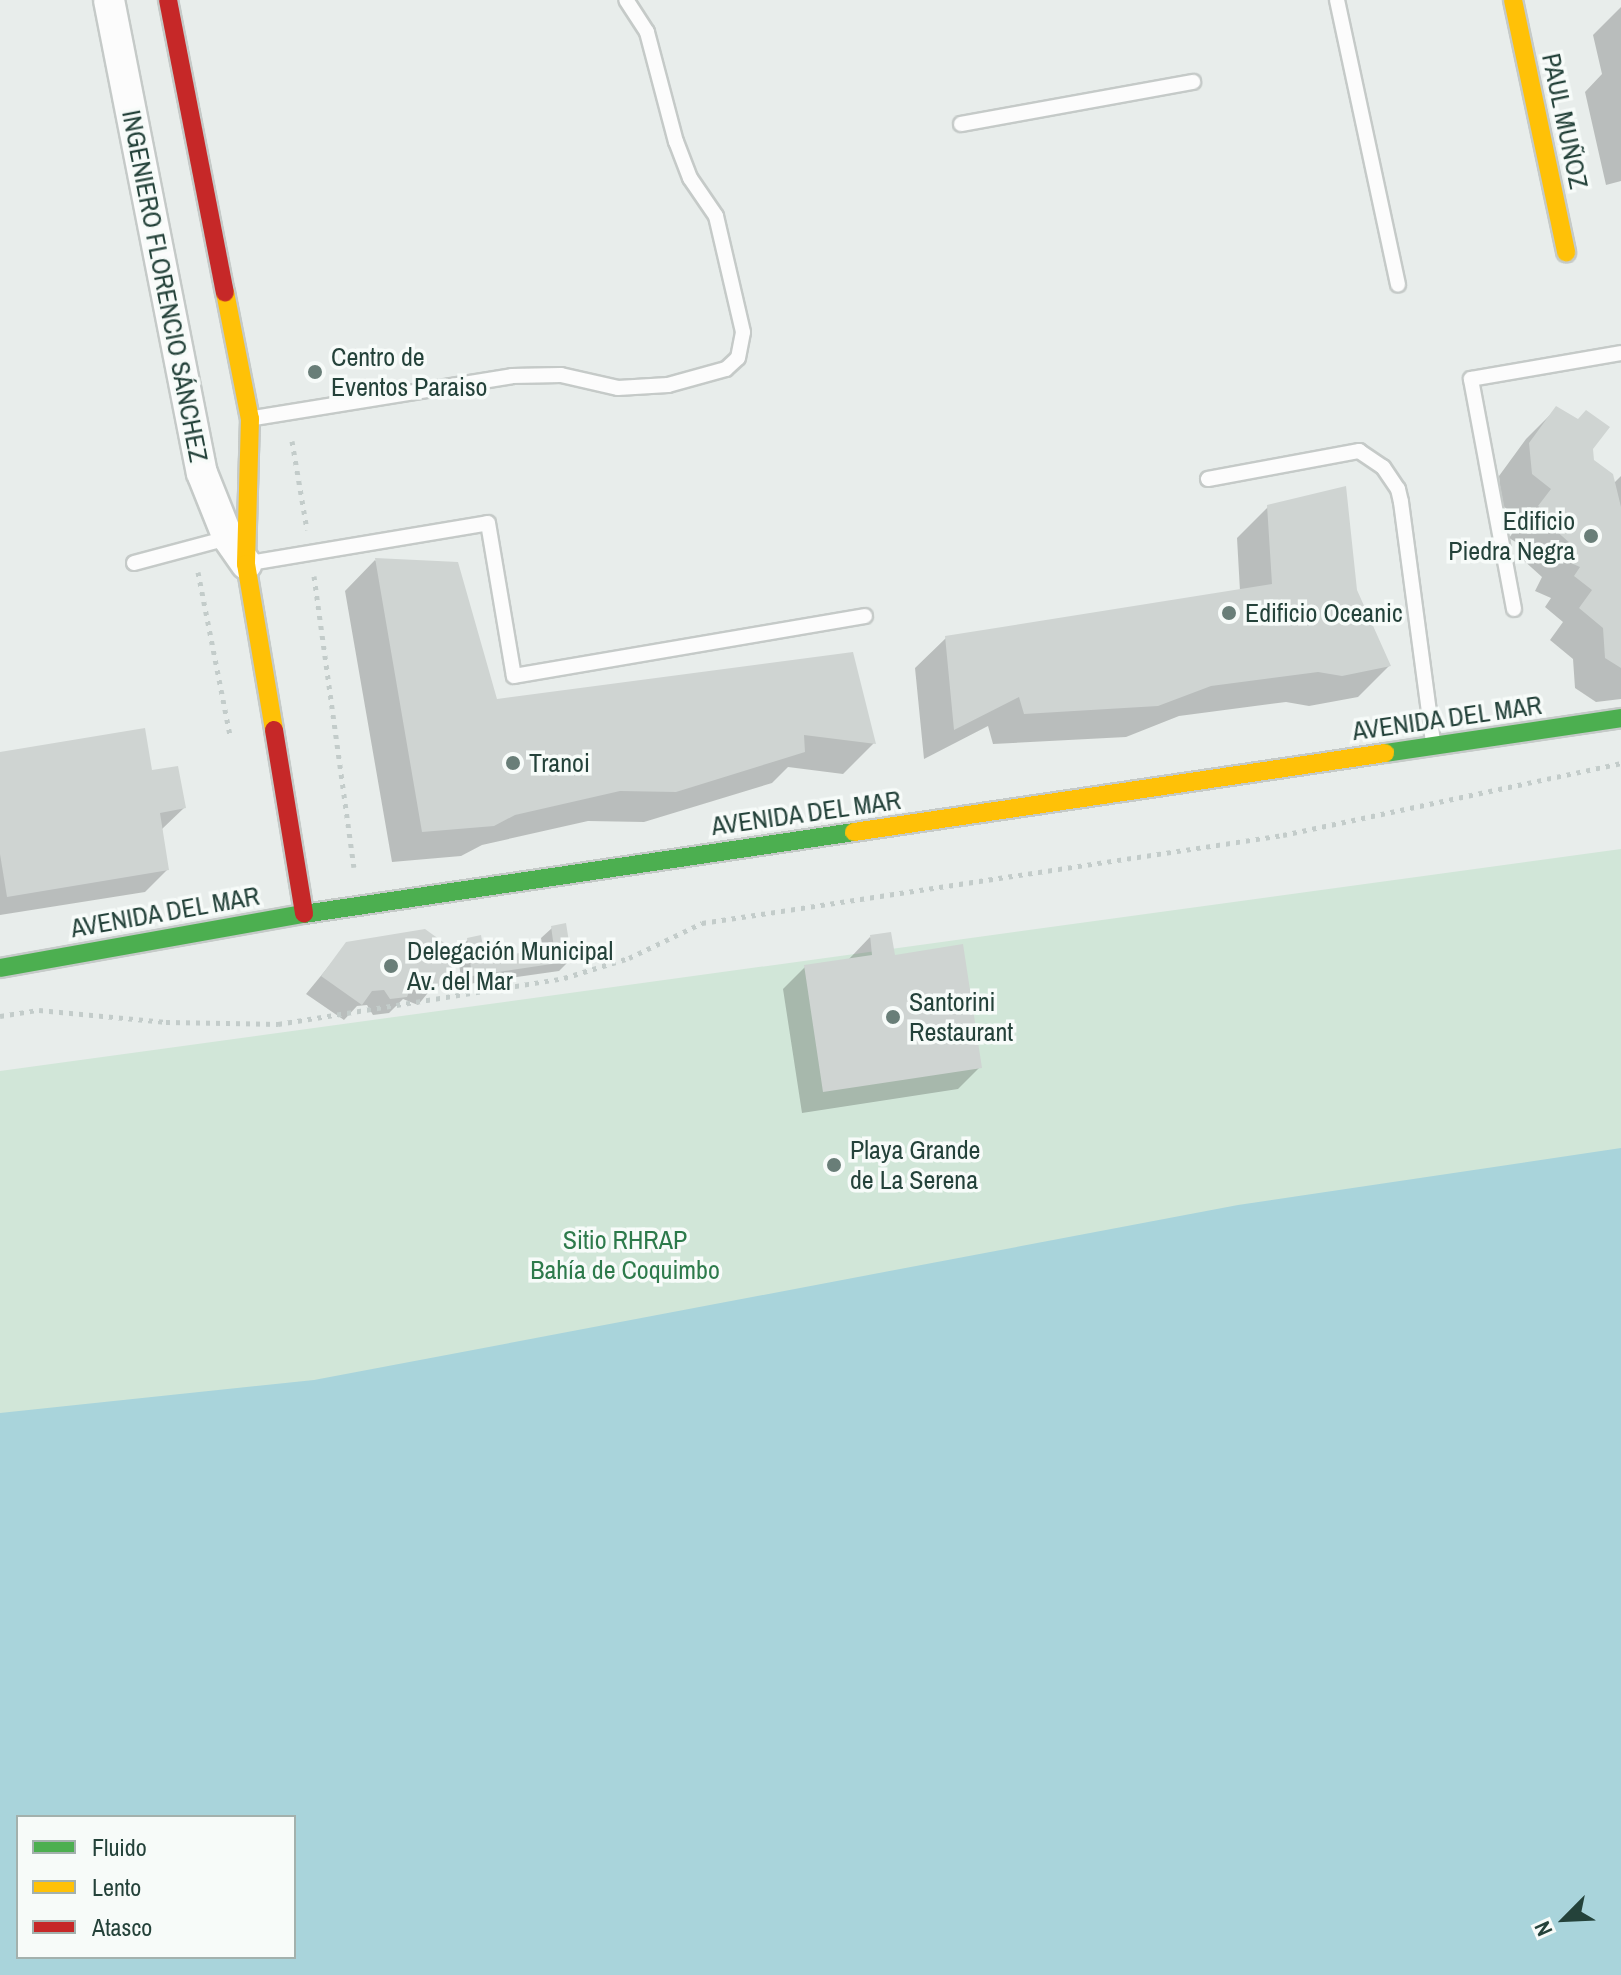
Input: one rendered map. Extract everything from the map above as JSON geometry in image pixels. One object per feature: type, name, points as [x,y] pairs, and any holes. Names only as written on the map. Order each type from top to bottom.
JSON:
[{"type":"main road","name":"INGENIERO FLORENCIO SÁNCHEZ","points":[[168,0],[250,419],[246,564],[304,914]]},
{"type":"main road","name":"PAUL MUÑOZ","points":[[1513,0],[1566,252]]},
{"type":"main road","name":"AVENIDA DEL MAR","points":[[0,968],[304,914],[1621,718]]},
{"type":"street","name":"INGENIERO FLORENCIO SÁNCHEZ","points":[[109,0],[202,473],[228,538],[246,564]]},
{"type":"lane","points":[[250,419],[512,376],[561,375],[618,388],[668,385],[726,369],[738,358],[743,332],[716,216],[690,178],[676,142],[647,32],[626,0]]},
{"type":"lane","points":[[1337,0],[1398,285]]},
{"type":"lane","points":[[961,124],[1193,82]]},
{"type":"lane","points":[[1514,609],[1471,379],[1621,353]]},
{"type":"lane","points":[[1208,479],[1359,451],[1383,467],[1398,489],[1401,502],[1433,746]]},
{"type":"lane","points":[[246,564],[488,523],[514,676],[865,616]]},
{"type":"lane","points":[[134,563],[228,538]]},
{"type":"path","points":[[0,1016],[39,1010],[166,1022],[278,1024],[564,978],[629,958],[702,923],[1283,835],[1621,763]]},
{"type":"green space","name":"Sitio RHRAP Bahía de Coquimbo","points":[[1621,849],[1621,1365],[0,1582],[0,1071]]},
{"type":"water","points":[[1621,1148],[1621,1975],[0,1975],[0,1413],[314,1380],[1238,1205]]},
{"type":"building","name":"Edificio Piedra Negra","points":[[1556,406],[1578,419],[1586,410],[1610,427],[1593,449],[1594,460],[1613,474],[1621,507],[1621,668],[1605,658],[1603,628],[1579,608],[1592,590],[1574,576],[1580,567],[1564,560],[1572,545],[1552,527],[1558,518],[1538,506],[1551,489],[1532,474],[1529,443]]},
{"type":"building","name":"Edificio Oceanic","points":[[1346,486],[1357,590],[1391,666],[1342,676],[1318,672],[1211,686],[1158,706],[1024,714],[1019,697],[954,730],[945,636],[1272,584],[1267,505]]},
{"type":"building","points":[[375,558],[458,562],[497,699],[853,652],[876,744],[804,735],[805,752],[676,792],[620,791],[515,815],[494,826],[422,832]]},
{"type":"building","points":[[145,728],[152,770],[178,766],[186,808],[160,813],[169,870],[7,897],[0,854],[0,752]]},
{"type":"building","points":[[566,923],[572,961],[472,976],[467,938],[481,935],[485,958],[554,948],[551,926]]},
{"type":"building","name":"Delegación Municipal Av. del Mar","points":[[425,929],[461,955],[436,990],[423,983],[412,984],[407,997],[390,999],[384,990],[372,991],[362,1005],[321,976],[346,942]]},
{"type":"building","name":"Santorini Restaurant","points":[[891,932],[895,955],[963,944],[982,1068],[823,1092],[804,965],[872,955],[870,935]]},
{"type":"traffic: fast","points":[[1385,753],[1621,718]]},
{"type":"traffic: fast","points":[[0,968],[304,914],[854,832]]},
{"type":"traffic: slow","points":[[1513,0],[1566,252]]},
{"type":"traffic: slow","points":[[225,292],[250,419],[246,564],[274,730]]},
{"type":"traffic: slow","points":[[854,832],[1385,753]]},
{"type":"traffic: jam","points":[[168,0],[225,292]]},
{"type":"traffic: jam","points":[[274,730],[304,914]]},
{"type":"place","name":"Centro de Eventos Paraiso","points":[[315,372]]},
{"type":"place","name":"Edificio Piedra Negra","points":[[1591,536]]},
{"type":"place","name":"Edificio Oceanic","points":[[1229,613]]},
{"type":"place","name":"Tranoi","points":[[513,763]]},
{"type":"place","name":"Delegación Municipal Av. del Mar","points":[[391,966]]},
{"type":"place","name":"Santorini Restaurant","points":[[893,1017]]},
{"type":"place","name":"Playa Grande de La Serena","points":[[834,1165]]}]
